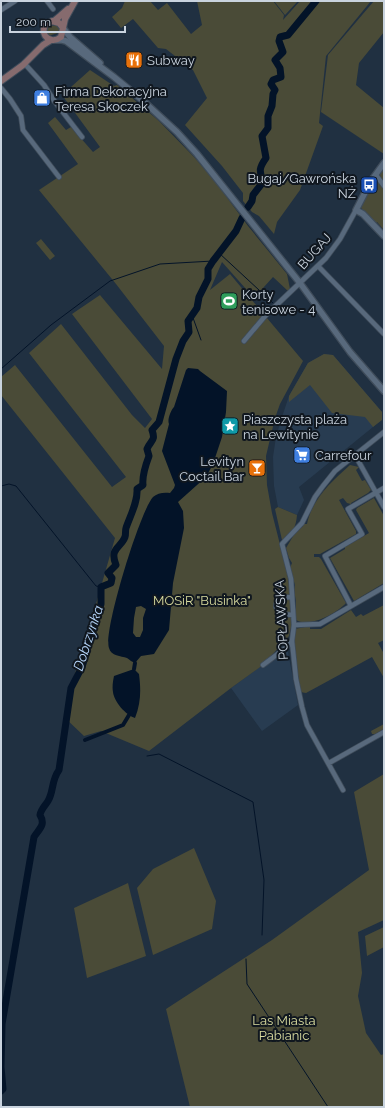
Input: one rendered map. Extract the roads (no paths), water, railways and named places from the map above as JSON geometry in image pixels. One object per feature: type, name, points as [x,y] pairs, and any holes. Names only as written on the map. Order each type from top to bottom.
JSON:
[{"type":"main road","points":[[35,52],[44,35],[43,30],[45,25],[54,21],[73,4]]},
{"type":"main road","points":[[1,81],[24,64],[35,52],[53,40],[61,37],[65,19],[73,4]]},
{"type":"main road","points":[[54,21],[59,23],[63,28]]},
{"type":"main road","points":[[44,35],[53,40]]},
{"type":"street","points":[[1,10],[15,1]]},
{"type":"street","points":[[47,1],[53,9]]},
{"type":"street","points":[[63,28],[114,77],[160,116],[197,154],[300,282],[350,352],[384,391]]},
{"type":"street","points":[[53,40],[66,41],[114,77]]},
{"type":"street","points":[[24,64],[44,85],[82,137]]},
{"type":"street","points":[[1,88],[21,116],[23,130],[59,177]]},
{"type":"street","name":"BUGAJ","points":[[244,341],[266,315],[334,249],[384,163]]},
{"type":"street","points":[[376,175],[384,186]]},
{"type":"street","points":[[356,210],[363,214],[384,236]]},
{"type":"street","points":[[318,266],[384,334]]},
{"type":"street","name":"POPŁAWSKA","points":[[343,790],[307,725],[302,707],[296,679],[292,641],[294,625],[291,579],[282,544],[302,523],[323,486],[335,471],[384,432]]},
{"type":"street","points":[[355,455],[384,506]]},
{"type":"street","points":[[351,606],[325,556],[362,534],[348,509],[384,488]]},
{"type":"street","points":[[294,625],[320,624],[384,587]]},
{"type":"street","points":[[292,597],[280,598],[277,601],[276,607],[282,614],[293,615]]},
{"type":"street","points":[[264,665],[287,647],[292,641]]},
{"type":"street","points":[[329,763],[384,732]]},
{"type":"waterway","name":"Dobrzynka","points":[[248,207],[252,201],[253,195],[263,182],[260,169],[266,158],[262,136],[268,128],[268,116],[272,106],[273,94],[275,90],[271,84],[273,80],[281,77],[280,68],[275,60],[283,52],[279,41],[280,37],[288,35],[316,1]]},
{"type":"waterway","name":"Dobrzynka","points":[[1,1091],[3,1089],[1,1067],[2,1024],[34,837],[41,827],[42,818],[40,815],[50,797],[56,774],[59,770],[71,688],[82,667],[101,604],[101,587],[111,583],[112,578],[108,573],[116,565],[114,559],[116,549],[125,537],[126,528],[136,499],[137,489],[143,485],[144,474],[149,456],[147,449],[153,438],[152,430],[159,422],[176,359],[183,341],[189,332],[188,321],[197,308],[199,297],[208,279],[208,269],[236,231],[242,218]]},
{"type":"waterway","points":[[219,253],[273,303]]},
{"type":"waterway","points":[[1,369],[51,325],[110,281],[160,264],[213,261]]},
{"type":"waterway","points":[[192,315],[201,340]]},
{"type":"waterway","points":[[1,486],[9,484],[16,486],[96,586],[101,587]]},
{"type":"waterway","points":[[134,669],[135,663]]},
{"type":"waterway","points":[[85,740],[123,725],[129,715]]},
{"type":"waterway","points":[[147,756],[159,754],[253,802],[264,880],[262,935]]},
{"type":"waterway","points":[[246,959],[247,984],[328,1107]]},
{"type":"place","name":"Subway","points":[[134,60]]},
{"type":"place","name":"Firma Dekoracyjna Teresa Skoczek","points":[[42,98]]},
{"type":"place","name":"Bugaj/Gawrońska NŻ","points":[[369,185]]},
{"type":"place","name":"Korty tenisowe - 4","points":[[229,301]]},
{"type":"place","name":"Piaszczysta plaża na Lewitynie","points":[[230,426]]},
{"type":"place","name":"Carrefour","points":[[302,455]]},
{"type":"place","name":"Levityn Coctail Bar","points":[[257,468]]},
{"type":"park label","name":"MOSiR \"Businka\"","points":[[202,600]]},
{"type":"park label","name":"Las Miasta Pabianic","points":[[284,1028]]}]
